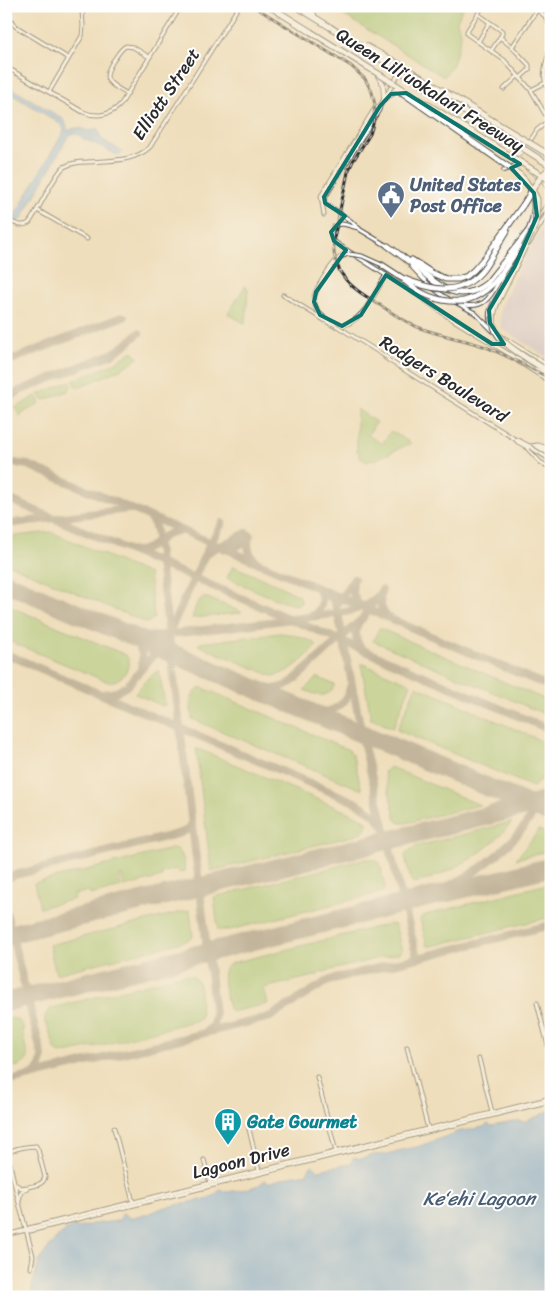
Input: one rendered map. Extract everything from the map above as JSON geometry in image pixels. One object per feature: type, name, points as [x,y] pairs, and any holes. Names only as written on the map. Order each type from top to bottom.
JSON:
[{"type":"highway","name":"Queen Liliʻuokalani Freeway","points":[[267,6],[551,183]]},
{"type":"highway","name":"Queen Liliʻuokalani Freeway","points":[[296,6],[551,165]]},
{"type":"highway","points":[[330,27],[397,63],[551,156]]},
{"type":"highway","points":[[311,32],[520,175],[532,188],[538,206],[535,226],[496,305],[493,318],[494,329],[508,346],[551,375]]},
{"type":"highway","points":[[388,246],[437,276],[451,279],[463,278],[479,265],[523,205],[539,179],[551,165]]},
{"type":"highway","points":[[402,278],[424,294],[436,299],[455,302],[470,299],[483,292],[495,282],[530,229],[534,212],[532,188]]},
{"type":"highway","points":[[382,266],[402,278],[421,286],[450,288],[469,282],[484,267],[523,205]]},
{"type":"highway","points":[[388,246],[444,288],[457,293],[472,292],[487,283],[530,229]]},
{"type":"highway","points":[[519,361],[551,382]]},
{"type":"highway","points":[[518,441],[551,454]]},
{"type":"highway","points":[[530,447],[538,446],[551,450]]},
{"type":"main road","points":[[267,6],[525,167],[544,181],[551,183]]},
{"type":"main road","points":[[302,6],[526,146],[551,165]]},
{"type":"main road","points":[[378,76],[383,84],[384,99]]},
{"type":"main road","points":[[384,99],[396,92],[406,93]]},
{"type":"main road","points":[[427,106],[432,119]]},
{"type":"main road","points":[[521,143],[530,141]]},
{"type":"main road","points":[[505,155],[512,156],[518,154],[526,146]]},
{"type":"main road","points":[[525,167],[522,158],[526,146]]},
{"type":"main road","points":[[504,170],[520,164]]},
{"type":"main road","points":[[513,176],[514,167]]},
{"type":"main road","points":[[544,181],[550,192],[549,200]]},
{"type":"street","points":[[12,6],[10,18],[15,26],[68,58]]},
{"type":"street","points":[[72,6],[82,8],[91,6]]},
{"type":"street","points":[[6,67],[83,112],[95,116],[108,114],[121,104],[180,6]]},
{"type":"street","name":"Elliott Street","points":[[6,219],[18,225],[25,225],[30,222],[57,175],[66,166],[78,162],[131,158],[141,154],[150,147],[239,6]]},
{"type":"street","points":[[483,6],[466,31],[467,34],[504,60],[531,90],[545,114]]},
{"type":"street","points":[[532,6],[545,16],[551,30]]},
{"type":"street","points":[[49,92],[83,33],[82,8]]},
{"type":"street","points":[[512,47],[537,10]]},
{"type":"street","points":[[478,14],[502,32],[491,51]]},
{"type":"street","points":[[478,42],[490,23]]},
{"type":"street","points":[[500,38],[512,47],[530,68],[504,89]]},
{"type":"street","points":[[551,40],[543,75],[551,95]]},
{"type":"street","points":[[127,94],[108,81],[106,76],[108,70],[122,48],[126,46],[149,57]]},
{"type":"street","points":[[324,215],[321,196],[379,110],[401,69]]},
{"type":"street","points":[[531,90],[545,83]]},
{"type":"street","points":[[526,146],[537,130],[551,120]]},
{"type":"street","points":[[327,189],[324,197],[325,203],[388,246],[411,265],[436,291],[475,313],[493,331],[551,367]]},
{"type":"street","points":[[459,304],[478,306],[487,301],[549,200]]},
{"type":"street","points":[[493,331],[489,318],[490,308],[551,207]]},
{"type":"street","points":[[37,210],[87,239]]},
{"type":"street","points":[[359,228],[338,224],[333,227],[331,234],[335,243],[429,302],[447,316],[519,361],[551,375]]},
{"type":"street","points":[[382,266],[356,254],[349,254],[339,258],[332,265],[316,292],[314,302],[320,315],[551,460]]},
{"type":"street","points":[[334,326],[351,323],[361,315],[386,275]]},
{"type":"street","name":"Rodgers Boulevard","points":[[283,295],[518,441],[532,452],[540,462],[551,468]]},
{"type":"street","points":[[492,344],[502,345],[508,340]]},
{"type":"street","points":[[537,1003],[551,1058]]},
{"type":"street","points":[[407,1047],[428,1130]]},
{"type":"street","points":[[479,1059],[493,1114]]},
{"type":"street","points":[[317,1077],[336,1153]]},
{"type":"street","name":"Lagoon Drive","points":[[6,1235],[26,1230],[30,1231],[133,1203],[551,1099]]},
{"type":"street","points":[[248,1126],[260,1172]]},
{"type":"street","points":[[114,1128],[133,1203]]},
{"type":"street","points":[[15,1184],[19,1188],[41,1184],[45,1179],[37,1147],[13,1150],[9,1153],[8,1157],[33,1256],[31,1268]]},
{"type":"street","points":[[204,1160],[210,1184]]},
{"type":"street","points":[[19,1201],[22,1192],[29,1186]]},
{"type":"highlighted area","points":[[406,93],[520,164],[511,168],[534,193],[537,216],[515,266],[489,310],[490,323],[504,344],[492,344],[386,275],[361,315],[342,326],[320,315],[314,302],[316,292],[346,250],[334,241],[331,232],[345,216],[325,203],[324,197],[380,106],[391,94]]},
{"type":"shaded area","points":[[551,216],[551,360],[501,328],[500,309],[525,256]]},
{"type":"green space","points":[[329,6],[465,6],[457,21],[461,36],[453,64],[444,77]]},
{"type":"green space","points":[[245,286],[248,288],[246,322],[244,323],[228,314]]},
{"type":"green space","points":[[133,351],[138,358],[131,363],[101,378],[78,387],[75,386],[74,380],[113,364]]},
{"type":"green space","points":[[71,381],[71,387],[68,391],[45,400],[39,394]]},
{"type":"green space","points":[[36,396],[40,403],[20,416],[15,408]]},
{"type":"green space","points":[[357,409],[376,422],[368,435],[382,444],[391,431],[411,443],[373,461],[367,462],[359,457],[359,452],[357,451]]},
{"type":"green space","points":[[51,532],[149,574],[154,618],[147,623],[6,563],[6,537]]},
{"type":"green space","points":[[233,566],[299,596],[301,603],[295,605],[280,601],[227,578]]},
{"type":"green space","points":[[202,598],[208,598],[241,613],[192,618]]},
{"type":"green space","points":[[6,605],[126,655],[129,661],[125,673],[117,680],[108,682],[6,640]]},
{"type":"green space","points":[[379,628],[544,699],[551,703],[551,716],[373,641]]},
{"type":"green space","points":[[280,633],[300,637],[317,645],[291,669],[272,676],[198,645],[200,643]]},
{"type":"green space","points":[[361,663],[411,684],[393,728],[371,719]]},
{"type":"green space","points":[[159,670],[165,705],[163,706],[135,694],[145,681]]},
{"type":"green space","points":[[317,677],[335,685],[329,693],[317,695],[304,690],[315,679],[317,680]]},
{"type":"green space","points":[[416,686],[551,746],[551,760],[540,781],[533,787],[397,730]]},
{"type":"green space","points":[[201,687],[349,750],[353,756],[362,790],[192,719],[192,697]]},
{"type":"green space","points":[[196,749],[364,819],[364,821],[367,821],[366,828],[357,835],[211,871]]},
{"type":"green space","points":[[390,767],[480,805],[400,823],[396,820],[384,772]]},
{"type":"green space","points":[[512,822],[492,843],[468,860],[430,878],[416,883],[411,881],[405,856],[414,847]]},
{"type":"green space","points":[[539,830],[551,835],[551,850],[516,859]]},
{"type":"green space","points":[[175,848],[182,855],[185,871],[179,873],[177,869],[161,873],[162,877],[124,887],[122,875],[120,876],[121,887],[90,895],[89,891],[73,895],[74,899],[40,908],[34,883]]},
{"type":"green space","points":[[366,859],[380,863],[385,888],[383,892],[230,930],[218,930],[214,897]]},
{"type":"green space","points":[[551,883],[551,917],[427,946],[420,919],[425,915]]},
{"type":"green space","points":[[190,910],[193,937],[186,941],[56,974],[49,945]]},
{"type":"green space","points":[[389,924],[395,925],[402,951],[399,953],[264,988],[268,1004],[235,1011],[231,1011],[229,1008],[224,972],[227,966],[232,963]]},
{"type":"green space","points":[[184,975],[194,977],[198,982],[201,1015],[198,1020],[103,1045],[60,1054],[55,1049],[47,1024],[45,1024],[45,1016],[52,1008]]},
{"type":"green space","points":[[6,1019],[18,1020],[24,1029],[22,1030],[28,1058],[22,1064],[6,1069]]},
{"type":"water","points":[[6,85],[62,118],[68,131],[75,128],[88,131],[97,128],[100,138],[123,152],[117,155],[78,135],[70,135],[19,221],[12,218],[12,216],[16,213],[64,129],[61,124],[6,91]]},
{"type":"water","name":"Keʻehi Lagoon","points":[[551,1110],[551,1297],[32,1297],[32,1286],[39,1262],[53,1242],[71,1227],[78,1228],[117,1221],[123,1213],[133,1218],[162,1208],[205,1199],[213,1196],[221,1189],[227,1192],[245,1189],[259,1185],[265,1180],[271,1182],[307,1173],[311,1166],[318,1170],[350,1164],[354,1157],[361,1159],[417,1147],[456,1132],[483,1127],[488,1124],[491,1126],[518,1121],[525,1122]]},
{"type":"taxiway","points":[[6,362],[124,317]]},
{"type":"taxiway","points":[[6,401],[19,391],[112,354],[139,333]]},
{"type":"taxiway","points":[[6,462],[28,465],[551,687]]},
{"type":"taxiway","points":[[6,498],[551,730]]},
{"type":"taxiway","points":[[6,524],[129,509]]},
{"type":"taxiway","points":[[149,517],[156,530],[215,1014],[213,1025],[207,1031]]},
{"type":"taxiway","points":[[103,694],[116,692],[127,686],[164,643],[207,550],[222,523]]},
{"type":"taxiway","points":[[134,551],[148,548],[168,534],[181,531]]},
{"type":"taxiway","points":[[204,556],[210,551],[246,533]]},
{"type":"taxiway","points":[[225,549],[239,545],[250,535]]},
{"type":"taxiway","points":[[249,536],[249,549],[255,560]]},
{"type":"taxiway","points":[[339,601],[354,579]]},
{"type":"taxiway","points":[[353,581],[353,595],[361,606]]},
{"type":"taxiway","points":[[311,616],[318,611],[322,601],[318,589]]},
{"type":"taxiway","points":[[249,686],[272,689],[282,687],[293,681],[362,619],[382,590]]},
{"type":"taxiway","points":[[381,592],[381,606],[388,618]]},
{"type":"taxiway","points":[[327,593],[334,601],[338,613],[365,750],[417,958]]},
{"type":"taxiway","points":[[123,633],[136,637],[147,637],[334,614],[363,606],[378,596]]},
{"type":"taxiway","points":[[358,624],[356,638],[363,650]]},
{"type":"taxiway","points":[[127,636],[135,642],[142,653],[141,668]]},
{"type":"taxiway","points":[[6,654],[357,803],[374,814],[383,825]]},
{"type":"taxiway","points":[[307,711],[321,712],[334,709],[345,700],[350,687]]},
{"type":"taxiway","points":[[411,901],[458,881],[486,864],[511,842],[523,828],[551,786]]},
{"type":"taxiway","points":[[6,880],[15,875],[181,833],[189,829],[192,822]]},
{"type":"taxiway","points":[[6,912],[42,1056],[40,1066],[33,1075]]},
{"type":"taxiway","points":[[6,1082],[270,1017],[333,979],[551,925]]},
{"type":"runway","points":[[6,583],[551,814]]},
{"type":"runway","points":[[6,935],[551,800]]},
{"type":"runway","points":[[6,1002],[551,867]]},
{"type":"railway","points":[[253,6],[351,66],[365,79],[372,92],[375,105],[373,124],[370,134],[348,172],[334,238],[336,262],[346,280],[354,288],[410,324],[486,347],[551,379]]},
{"type":"place","name":"United States Post Office","points":[[391,219]]},
{"type":"place","name":"Gate Gourmet","points":[[228,1146]]}]
